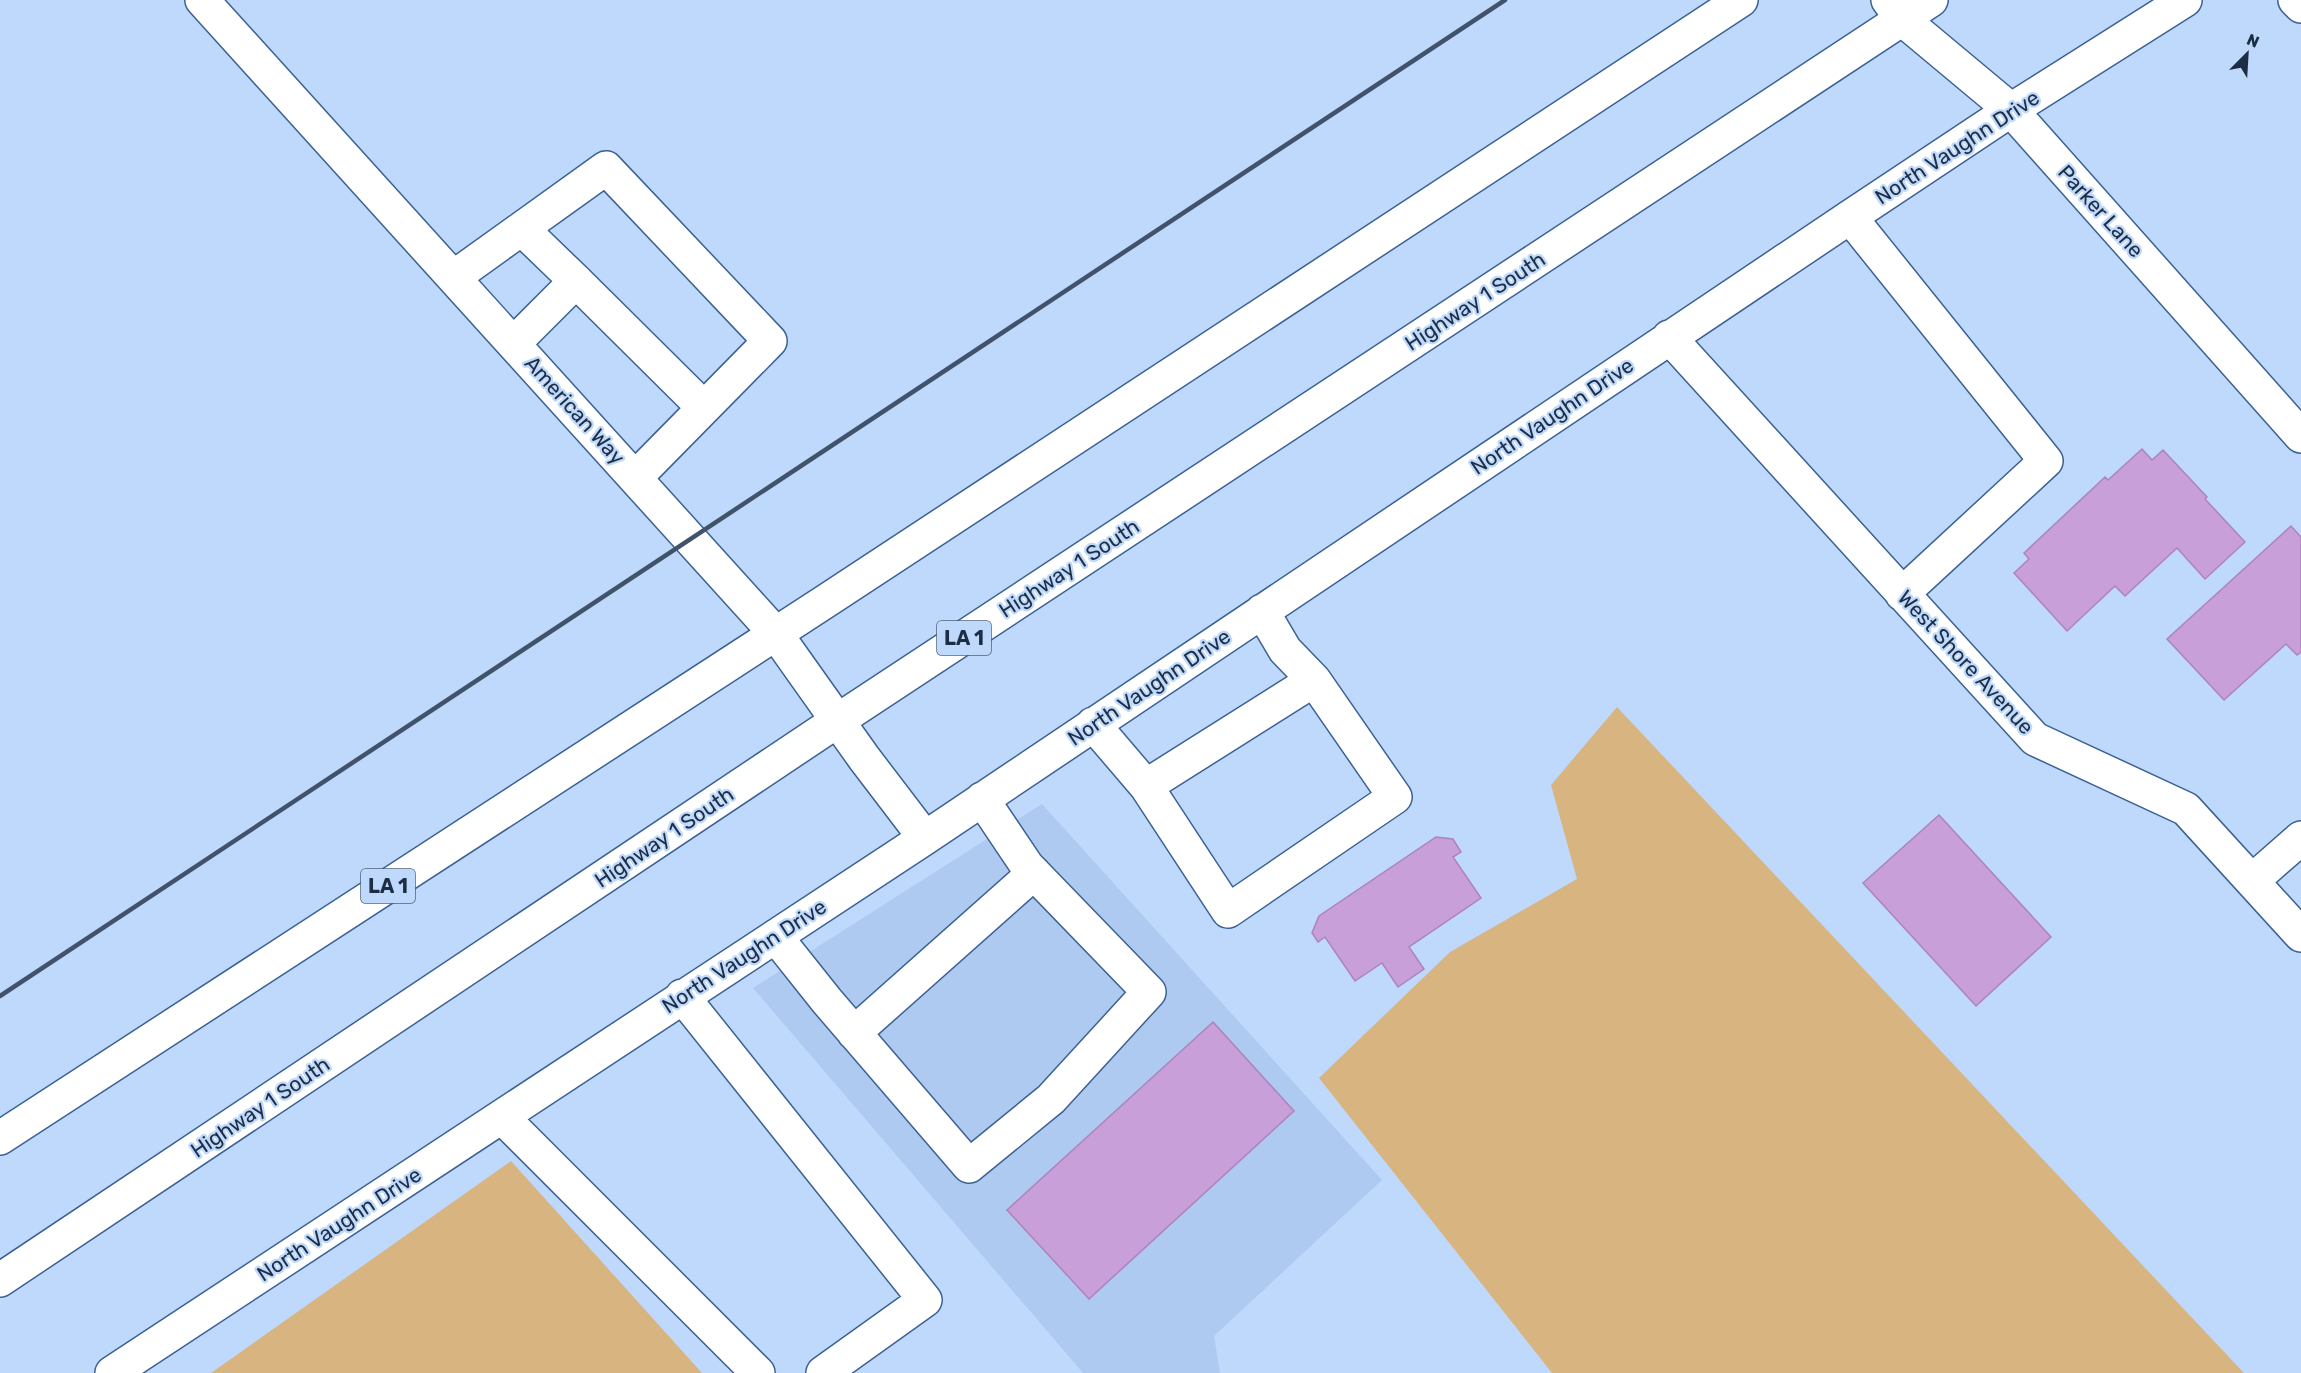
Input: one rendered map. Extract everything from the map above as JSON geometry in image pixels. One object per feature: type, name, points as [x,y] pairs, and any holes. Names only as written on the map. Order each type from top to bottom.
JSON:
[{"type":"main road","name":"American Way","points":[[202,0],[776,634],[837,721],[925,838]]},
{"type":"main road","name":"LA 1","points":[[0,1138],[776,634],[1742,0]]},
{"type":"main road","name":"Highway 1 South","points":[[0,1280],[1895,10],[1931,0]]},
{"type":"main road","name":"North Vaughn Drive","points":[[112,1373],[149,1363],[502,1117],[682,996],[925,838],[1669,337],[2011,110],[2186,0]]},
{"type":"main road","points":[[2295,0],[2301,6]]},
{"type":"main road","name":"Parker Lane","points":[[1895,10],[2011,110],[2301,436]]},
{"type":"main road","points":[[454,277],[606,168],[770,341],[636,477]]},
{"type":"main road","points":[[1850,217],[2046,461],[1902,594]]},
{"type":"main road","points":[[522,229],[704,408]]},
{"type":"main road","points":[[514,343],[576,281]]},
{"type":"main road","name":"West Shore Avenue","points":[[1669,337],[2035,739],[2186,809],[2301,935]]},
{"type":"main road","points":[[1093,724],[1146,786],[1228,911],[1395,796],[1314,680],[1285,651],[1262,611]]},
{"type":"main road","points":[[1146,786],[1314,680]]},
{"type":"main road","points":[[776,937],[854,1034],[969,1166],[1051,1099],[1149,992],[1034,873],[982,799]]},
{"type":"main road","points":[[2252,881],[2301,838]]},
{"type":"main road","points":[[854,1034],[1034,873]]},
{"type":"main road","points":[[682,996],[926,1300],[824,1373]]},
{"type":"main road","points":[[502,1117],[758,1373]]},
{"type":"shaded area","points":[[1617,707],[2244,1373],[1552,1373],[1319,1078],[1450,952],[1577,879],[1551,785]]},
{"type":"shaded area","points":[[1042,804],[1382,1180],[1214,1336],[1220,1373],[1083,1373],[753,988]]},
{"type":"shaded area","points":[[511,1161],[702,1373],[211,1373]]},
{"type":"building","points":[[2142,449],[2152,460],[2163,450],[2245,542],[2205,579],[2177,548],[2125,596],[2115,586],[2067,631],[2014,573],[2029,559],[2024,553],[2105,477],[2108,480]]},
{"type":"building","points":[[2291,526],[2301,537],[2301,652],[2297,655],[2286,644],[2224,700],[2167,639]]},
{"type":"building","points":[[1939,815],[2051,937],[1976,1006],[1863,883]]},
{"type":"building","points":[[1436,837],[1453,839],[1461,852],[1453,857],[1481,898],[1409,947],[1424,969],[1398,987],[1382,963],[1355,981],[1325,937],[1318,942],[1312,933],[1319,916]]},
{"type":"building","points":[[1213,1022],[1294,1111],[1089,1299],[1007,1210]]},
{"type":"railway","points":[[0,996],[1505,0]]}]
